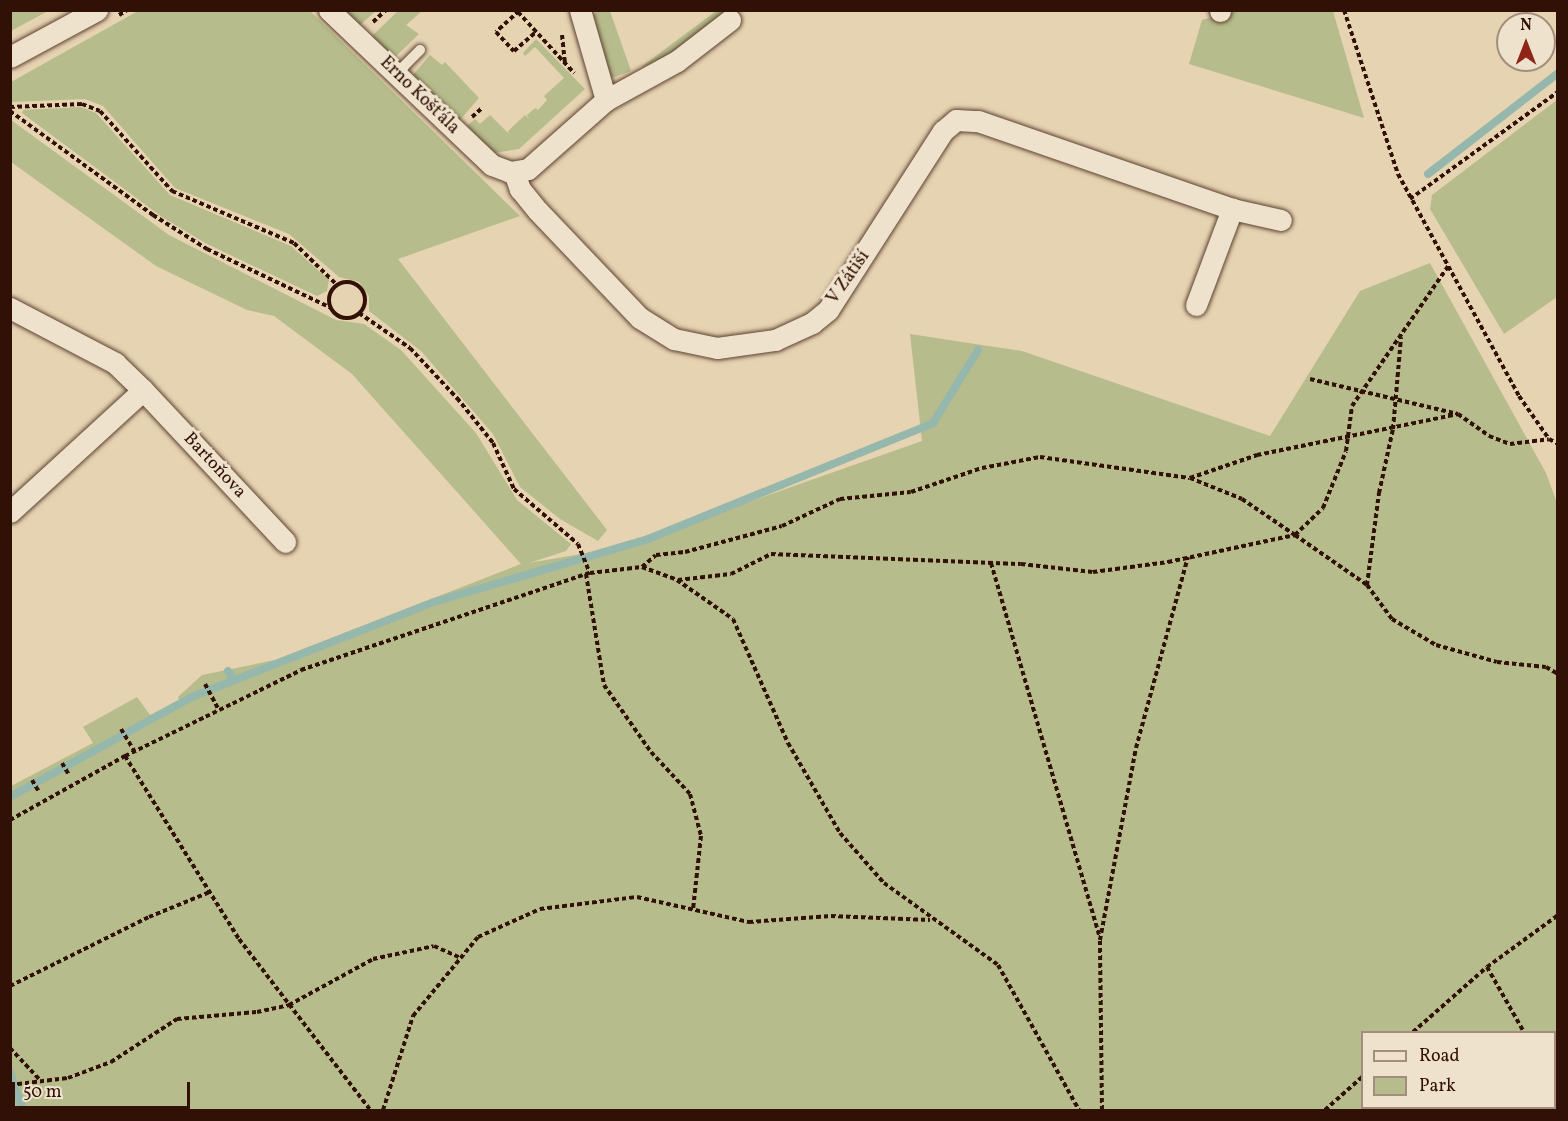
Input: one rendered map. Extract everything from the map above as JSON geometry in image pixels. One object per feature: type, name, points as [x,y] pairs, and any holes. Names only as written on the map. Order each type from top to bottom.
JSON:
[{"type":"street","points":[[10,57],[97,10]]},
{"type":"street","name":"Erno Košťála","points":[[329,10],[492,165],[514,172]]},
{"type":"street","points":[[580,10],[606,100]]},
{"type":"street","points":[[514,172],[536,163],[606,100],[677,61],[730,20]]},
{"type":"street","name":"V Zátiší","points":[[514,172],[520,189],[538,211],[640,318],[674,339],[717,348],[775,340],[803,328],[828,310],[943,131],[956,120],[978,121],[1232,208],[1281,220]]},
{"type":"street","points":[[1196,305],[1232,208]]},
{"type":"street","name":"Bartoňova","points":[[10,308],[115,363],[285,542]]},
{"type":"street","points":[[10,512],[143,390]]},
{"type":"lane","points":[[396,74],[420,50]]},
{"type":"path","points":[[1344,10],[1398,174],[1410,199],[1449,265],[1519,396],[1549,439],[1557,444]]},
{"type":"path","points":[[536,32],[514,51],[496,32],[519,11],[581,81]]},
{"type":"path","points":[[1410,199],[1557,92]]},
{"type":"path","points":[[10,109],[82,104],[100,111],[172,191],[294,243],[337,285]]},
{"type":"path","points":[[10,109],[153,215],[207,249],[332,308],[344,317],[359,313],[365,302],[363,291],[349,282],[337,285],[329,298],[332,308]]},
{"type":"path","points":[[677,580],[731,574],[771,554],[991,563],[1093,572],[1188,557],[1294,535],[1323,508],[1346,451],[1345,437],[1352,406],[1449,265]]},
{"type":"path","points":[[359,313],[418,356],[494,443],[514,489],[578,544],[588,567],[603,686],[651,752],[690,794],[701,836],[693,910]]},
{"type":"path","points":[[1367,585],[1379,493],[1393,429],[1401,334]]},
{"type":"path","points":[[1310,380],[1360,394],[1396,399],[1458,414],[1489,436],[1509,444],[1549,439]]},
{"type":"path","points":[[1190,478],[1257,454],[1393,429],[1458,414]]},
{"type":"path","points":[[642,567],[656,555],[685,552],[782,526],[840,499],[911,492],[982,468],[1040,457],[1190,478],[1242,500],[1294,535],[1367,585],[1392,620],[1436,645],[1497,662],[1546,667],[1557,674]]},
{"type":"path","points":[[1102,1110],[1100,940],[1136,748],[1188,557]]},
{"type":"path","points":[[991,563],[1100,940]]},
{"type":"path","points":[[10,820],[134,751],[301,670],[588,573],[642,567],[677,580],[733,620],[788,743],[840,833],[884,883],[931,920],[998,965],[1078,1110]]},
{"type":"path","points":[[204,684],[219,710]]},
{"type":"path","points":[[121,729],[134,751]]},
{"type":"path","points":[[125,756],[210,892],[289,1005],[370,1110]]},
{"type":"path","points":[[62,763],[69,775]]},
{"type":"path","points":[[32,780],[39,792]]},
{"type":"path","points":[[10,986],[149,917],[210,892]]},
{"type":"path","points":[[383,1110],[413,1016],[478,937],[540,909],[637,897],[749,922],[831,916],[931,920]]},
{"type":"path","points":[[1414,1031],[1487,967],[1557,915]]},
{"type":"path","points":[[10,1085],[68,1078],[111,1062],[177,1019],[257,1012],[289,1005],[373,959],[434,946],[461,958]]},
{"type":"path","points":[[1487,967],[1523,1031]]},
{"type":"path","points":[[10,1048],[41,1081]]},
{"type":"path","points":[[1325,1110],[1361,1078]]},
{"type":"green space","points":[[11,10],[48,10],[48,11],[11,31]]},
{"type":"green space","points":[[138,11],[310,11],[520,216],[398,259],[607,530],[598,541],[560,519],[520,487],[493,434],[421,351],[369,311],[369,296],[359,282],[339,277],[289,234],[175,188],[103,106],[85,99],[11,102],[11,82]]},
{"type":"green space","points":[[345,11],[376,11],[360,25]]},
{"type":"green space","points":[[398,11],[422,11],[406,25],[419,34],[394,58],[372,36]]},
{"type":"green space","points":[[598,11],[610,11],[631,71],[609,79],[591,17]]},
{"type":"green space","points":[[716,11],[728,11],[664,59],[641,67]]},
{"type":"green space","points":[[1232,11],[1333,11],[1364,118],[1189,64],[1202,20]]},
{"type":"green space","points":[[536,39],[585,89],[519,149],[494,153],[467,126],[475,119],[480,124],[490,115],[509,134],[508,131],[525,115],[529,119],[527,115],[535,108],[538,110],[547,100],[544,96],[564,78],[535,47],[525,56],[523,53]]},
{"type":"green space","points":[[430,55],[442,65],[445,62],[479,98],[460,120],[413,75]]},
{"type":"green space","points":[[1557,100],[1557,297],[1504,334],[1430,209],[1432,195]]},
{"type":"green space","points":[[81,107],[96,113],[170,195],[291,246],[329,280],[327,291],[317,296],[207,244],[162,217],[22,113],[23,110]]},
{"type":"green space","points":[[11,120],[169,235],[336,320],[364,324],[401,350],[476,433],[517,500],[571,544],[566,551],[529,563],[621,547],[922,441],[910,334],[1022,351],[1270,436],[1360,291],[1430,263],[1546,473],[1557,503],[1557,1110],[11,1110],[11,786],[93,743],[83,727],[137,697],[150,715],[179,701],[178,697],[202,675],[275,660],[521,564],[352,374],[274,316],[247,310],[156,266],[11,162]]},
{"type":"waterway","points":[[1428,174],[1558,73]]},
{"type":"waterway","points":[[10,797],[194,696],[434,602],[648,539],[933,423],[978,350]]},
{"type":"waterway","points":[[228,671],[234,680]]},
{"type":"waterway","points":[[10,1072],[23,1110]]}]
